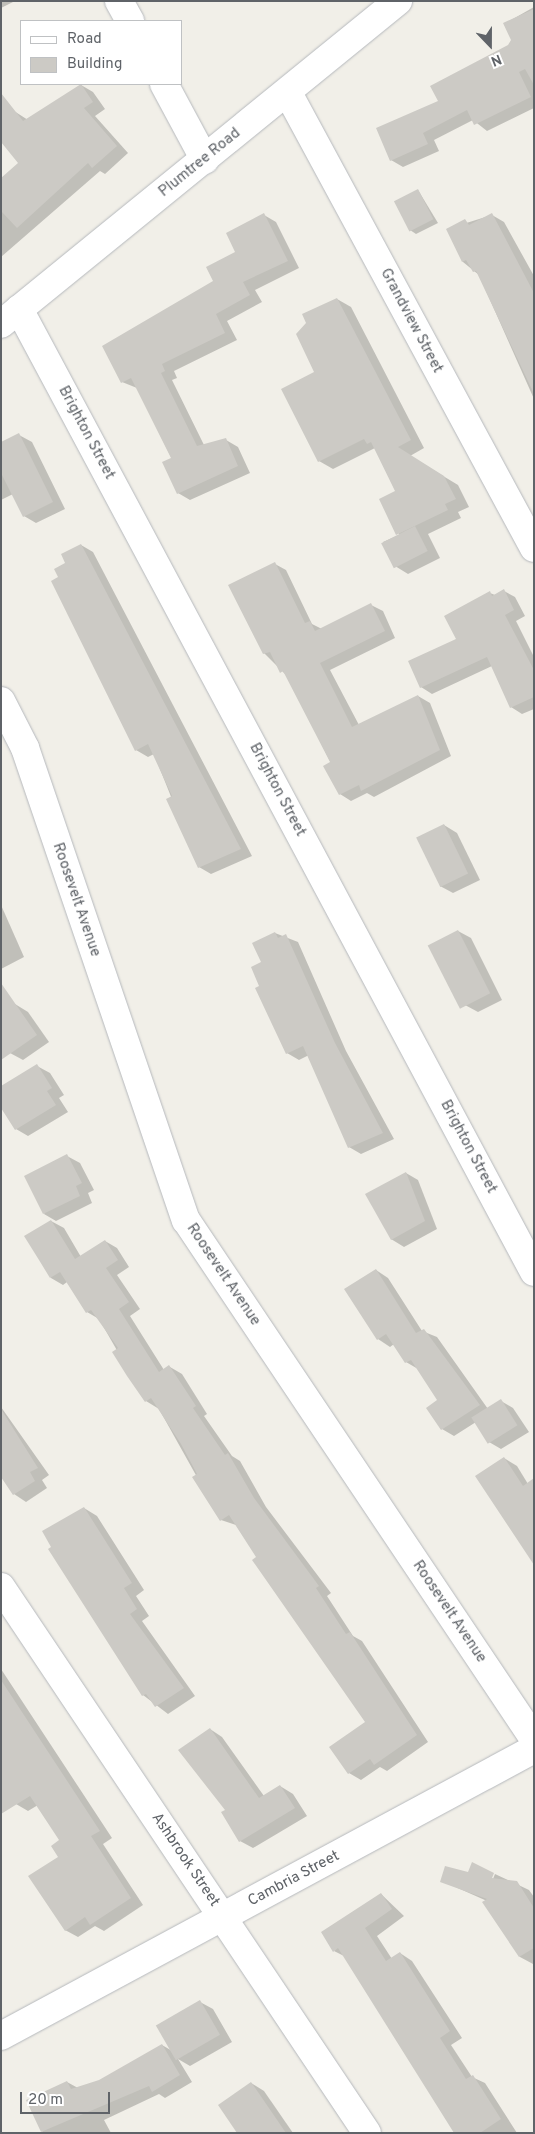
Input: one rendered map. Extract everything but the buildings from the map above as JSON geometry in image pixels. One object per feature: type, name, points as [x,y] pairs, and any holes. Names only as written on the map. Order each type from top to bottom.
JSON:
[{"type":"street","points":[[119,1],[129,20]]},
{"type":"street","name":"Plumtree Road","points":[[10,316],[288,93],[398,1]]},
{"type":"street","points":[[165,85],[205,160]]},
{"type":"street","name":"Grandview Street","points":[[288,93],[534,548]]},
{"type":"street","name":"Brighton Street","points":[[10,316],[534,1272]]},
{"type":"street","name":"Roosevelt Avenue","points":[[1,701],[24,748],[186,1220],[534,1739]]},
{"type":"street","name":"Ashbrook Street","points":[[1,1587],[367,2133]]},
{"type":"street","name":"Cambria Street","points":[[1,2036],[534,1749]]}]
